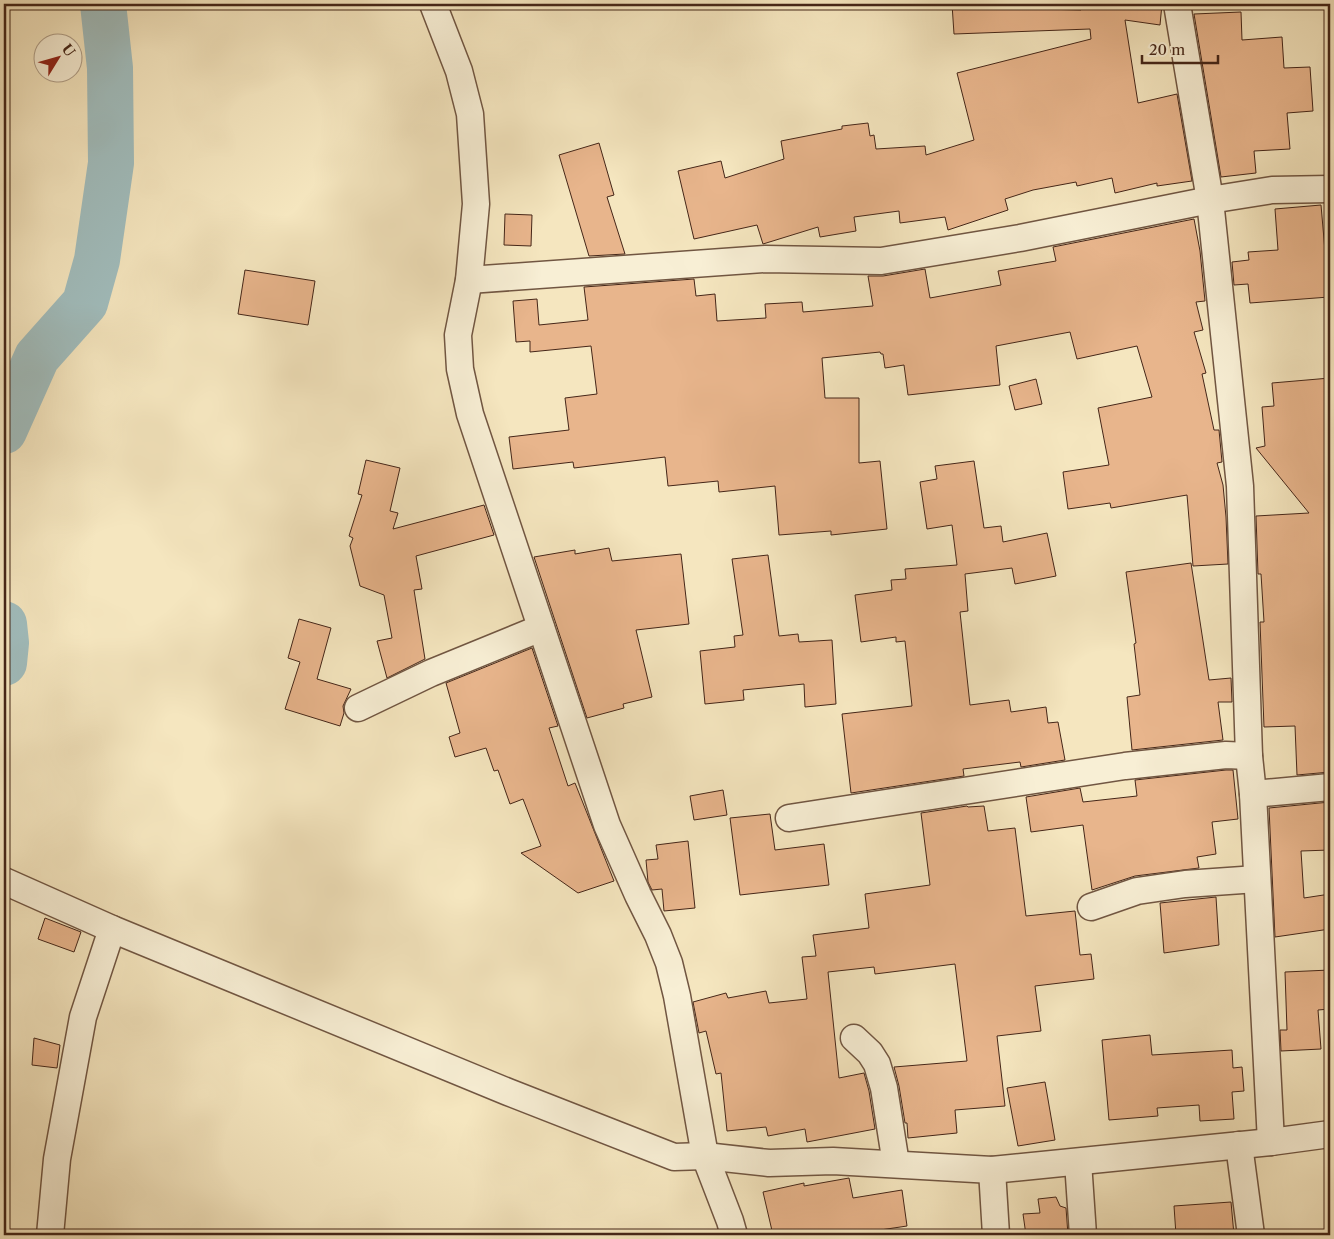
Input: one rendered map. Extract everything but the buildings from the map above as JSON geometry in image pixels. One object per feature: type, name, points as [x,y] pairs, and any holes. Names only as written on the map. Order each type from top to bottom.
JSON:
[{"type":"street","points":[[433,4],[459,71],[470,114],[476,204],[469,280],[458,335],[460,369],[470,414],[607,825],[669,963],[677,996],[705,1156],[730,1230]]},
{"type":"street","points":[[1177,4],[1210,200],[1240,486],[1249,756],[1258,878],[1271,1142]]},
{"type":"street","points":[[469,280],[765,259],[881,261],[1020,238],[1210,200],[1272,190],[1330,189]]},
{"type":"street","points":[[358,708],[439,670],[541,628]]},
{"type":"street","points":[[789,818],[1125,766],[1226,755],[1249,756]]},
{"type":"street","points":[[1253,794],[1330,787]]},
{"type":"street","points":[[1091,907],[1137,891],[1185,884],[1258,878]]},
{"type":"street","points":[[4,881],[104,926],[508,1092],[674,1156],[705,1156],[769,1162],[833,1161],[992,1170],[1271,1142],[1330,1134]]},
{"type":"street","points":[[50,1235],[57,1159],[83,1017],[104,926]]},
{"type":"street","points":[[854,1038],[870,1053],[877,1064],[884,1088],[896,1164]]},
{"type":"street","points":[[1239,1144],[1251,1235]]},
{"type":"street","points":[[1078,1162],[1083,1235]]},
{"type":"street","points":[[992,1170],[996,1235]]},
{"type":"waterway","points":[[4,431],[37,357],[85,303],[97,260],[111,163],[110,68],[103,4]]},
{"type":"waterway","points":[[4,624],[6,643],[4,663]]}]
